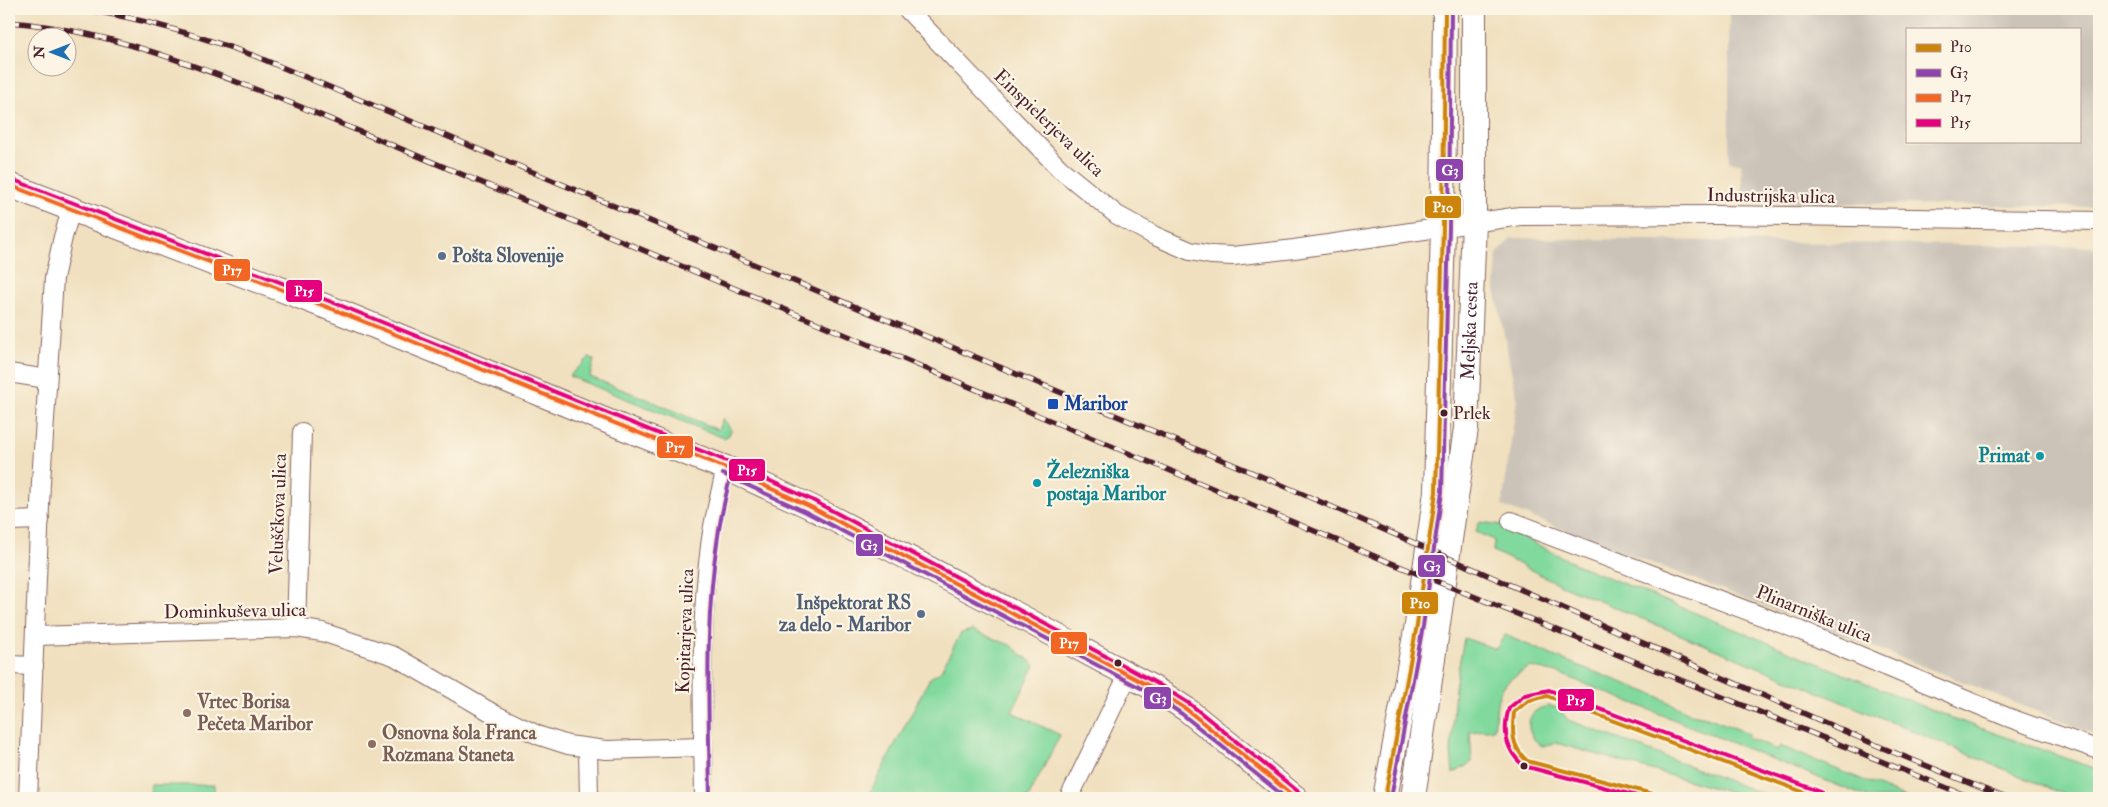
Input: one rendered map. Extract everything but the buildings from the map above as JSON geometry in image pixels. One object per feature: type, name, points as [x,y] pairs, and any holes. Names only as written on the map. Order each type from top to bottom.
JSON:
[{"type":"main road","name":"Meljska cesta","points":[[1385,798],[1418,625],[1436,492],[1443,227],[1446,9]]},
{"type":"main road","name":"Meljska cesta","points":[[1413,798],[1466,428],[1474,222],[1474,9]]},
{"type":"main road","points":[[9,185],[340,312],[726,468],[809,506],[1128,675],[1186,709],[1296,798]]},
{"type":"street","name":"Einspielerjeva ulica","points":[[907,9],[1059,168],[1116,215],[1190,251],[1211,255],[1233,256],[1443,227]]},
{"type":"street","points":[[28,798],[47,379],[54,278],[62,237],[71,210]]},
{"type":"street","name":"Industrijska ulica","points":[[1443,227],[1520,216],[1718,215],[2099,221]]},
{"type":"street","points":[[9,373],[47,379]]},
{"type":"street","name":"Veluščkova ulica","points":[[296,628],[302,432]]},
{"type":"street","name":"Kopitarjeva ulica","points":[[704,798],[702,746],[704,624],[710,547],[726,468]]},
{"type":"street","points":[[9,521],[40,520]]},
{"type":"street","name":"Plinarniška ulica","points":[[1511,521],[1801,631],[2006,717],[2099,750]]},
{"type":"street","name":"Dominkuševa ulica","points":[[36,636],[296,628],[322,632],[394,656],[501,718],[540,736],[568,745],[606,750],[702,746]]},
{"type":"street","points":[[9,665],[34,666]]},
{"type":"street","points":[[1069,798],[1128,675]]},
{"type":"street","points":[[588,749],[589,798]]},
{"type":"shaded area","points":[[1729,9],[2099,9],[2099,207],[1743,202],[1741,163],[1729,162]]},
{"type":"shaded area","points":[[1511,238],[2099,247],[2099,736],[1933,670],[1502,506],[1517,399],[1495,289],[1497,254]]},
{"type":"green space","points":[[590,357],[594,360],[590,377],[718,430],[723,418],[731,430],[729,435],[724,438],[569,376]]},
{"type":"green space","points":[[1479,522],[1511,526],[1512,532],[1578,565],[1952,718],[2099,770],[2099,798],[2073,798],[1561,585],[1493,551],[1494,540],[1476,532]]},
{"type":"green space","points":[[972,630],[1010,645],[1035,665],[1012,712],[1060,735],[1028,798],[867,798],[930,678],[940,672],[961,633]]},
{"type":"green space","points":[[1505,635],[1657,696],[1691,714],[1707,717],[1749,734],[1747,738],[1777,750],[1780,746],[1907,798],[1869,798],[1558,673],[1530,667],[1511,679],[1501,691],[1498,698],[1494,729],[1470,732],[1472,762],[1453,774],[1451,752],[1455,687],[1464,638],[1496,649]]},
{"type":"green space","points":[[1550,706],[1558,708],[1568,720],[1774,798],[1750,798],[1556,743],[1542,746],[1531,735],[1529,722],[1535,711]]},
{"type":"green space","points":[[151,785],[214,785],[214,798],[151,798]]},
{"type":"railway","points":[[82,9],[170,28],[255,56],[1275,482],[1883,748],[2006,798]]},
{"type":"railway","points":[[9,22],[85,33],[122,43],[194,66],[301,107],[1379,558],[1972,798]]},
{"type":"transit line","name":"P10","points":[[1385,798],[1417,625],[1436,492],[1443,227],[1445,9]]},
{"type":"transit line","name":"G3","points":[[1391,798],[1423,626],[1442,492],[1449,227],[1451,9]]},
{"type":"transit line","name":"P15","points":[[11,179],[342,306],[729,462],[812,500],[1158,684],[1190,704],[1300,793]]},
{"type":"transit line","name":"P17","points":[[9,185],[340,312],[726,468],[809,506],[1155,689],[1186,709],[1296,798]]},
{"type":"transit line","name":"G3","points":[[710,798],[708,667],[711,601],[719,528],[732,469]]},
{"type":"transit line","name":"G3","points":[[723,474],[806,512],[1152,694],[1182,714],[1286,798]]},
{"type":"transit line","name":"P15","points":[[1644,798],[1524,766],[1513,754],[1507,740],[1506,725],[1509,708],[1525,695],[1549,690],[1821,792]]},
{"type":"transit line","name":"P10","points":[[1668,798],[1527,761],[1515,744],[1514,712],[1528,701],[1547,696],[1819,798]]},
{"type":"place","name":"Pošta Slovenije","points":[[442,256]]},
{"type":"place","name":"Maribor","points":[[1053,404]]},
{"type":"place","name":"Prlek","points":[[1444,413]]},
{"type":"place","name":"Primat","points":[[2040,456]]},
{"type":"place","name":"Železniška postaja Maribor","points":[[1037,483]]},
{"type":"place","name":"Inšpektorat RS za delo - Maribor","points":[[921,614]]},
{"type":"place","name":"Vrtec Borisa Pečeta Maribor","points":[[187,713]]},
{"type":"place","name":"Osnovna šola Franca Rozmana Staneta","points":[[372,744]]}]
